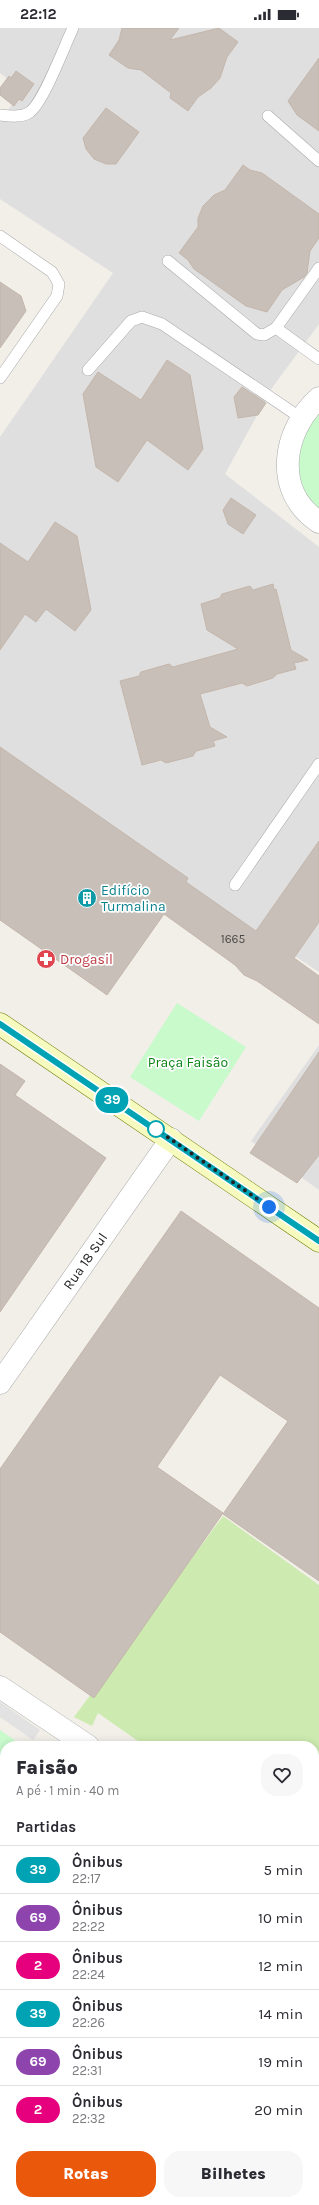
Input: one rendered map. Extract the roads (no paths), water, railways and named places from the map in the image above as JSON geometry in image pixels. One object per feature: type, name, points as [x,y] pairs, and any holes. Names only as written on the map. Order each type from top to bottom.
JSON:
[{"type":"main road","points":[[0,1024],[319,1241]]},
{"type":"street","points":[[319,398],[301,418],[292,434],[286,469],[295,496],[311,517],[319,522]]},
{"type":"street","name":"Rua 18 Sul","points":[[0,1383],[171,1139]]},
{"type":"street","points":[[0,1687],[81,1741]]},
{"type":"lane","points":[[0,115],[15,117],[29,113],[42,99],[73,28]]},
{"type":"lane","points":[[268,116],[319,161]]},
{"type":"lane","points":[[0,236],[52,272],[59,284],[57,296],[0,378]]},
{"type":"lane","points":[[168,261],[257,334],[264,335],[276,328],[319,268]]},
{"type":"lane","points":[[88,370],[132,321],[142,316],[162,324],[301,418]]},
{"type":"lane","points":[[276,328],[319,359]]},
{"type":"lane","points":[[235,885],[319,764]]},
{"type":"place","name":"Edifício Turmalina","points":[[87,898]]},
{"type":"place","name":"Drogasil","points":[[46,959]]},
{"type":"park label","name":"Praça Faisão","points":[[188,1062]]}]
